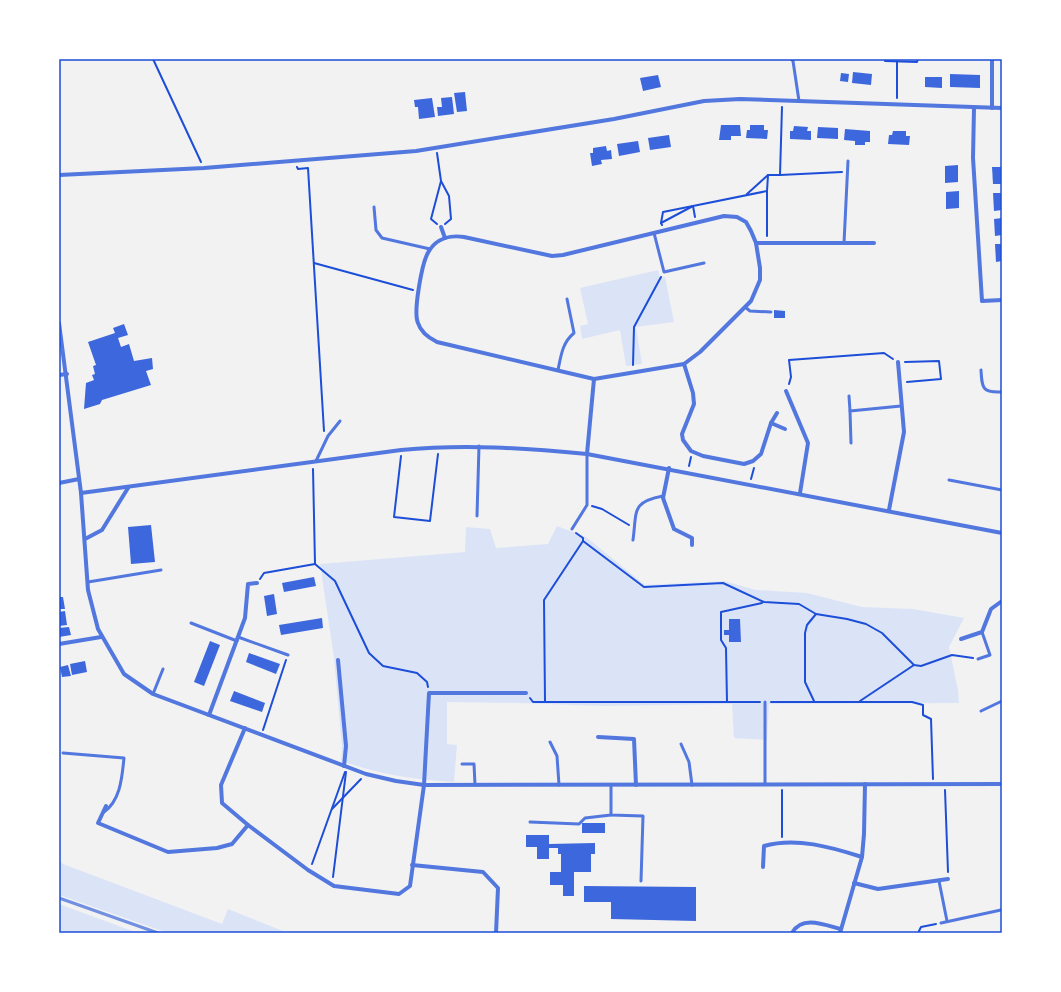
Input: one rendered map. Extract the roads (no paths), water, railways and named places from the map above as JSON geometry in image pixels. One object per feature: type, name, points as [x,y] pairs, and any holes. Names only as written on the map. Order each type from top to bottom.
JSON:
[{"type":"street","points":[[992,59],[992,108]]},
{"type":"street","points":[[59,175],[204,168],[416,151],[614,119],[704,101],[740,99],[1002,108]]},
{"type":"street","points":[[974,108],[973,158],[982,301],[1002,300]]},
{"type":"street","points":[[724,216],[737,217],[746,222],[756,244],[760,280],[756,292],[745,307],[700,352],[684,364],[594,379],[434,340],[423,332],[417,323],[415,311],[418,291],[430,249],[445,238],[454,235],[464,236],[552,256],[563,255],[724,216]]},
{"type":"street","points":[[441,227],[445,238]]},
{"type":"street","points":[[756,244],[874,243]]},
{"type":"street","points":[[59,323],[67,374],[81,493],[88,582],[101,636],[124,674],[153,694],[262,734],[345,767],[396,782],[424,785],[1002,784]]},
{"type":"street","points":[[889,510],[904,432],[900,406],[898,362]]},
{"type":"street","points":[[684,364],[693,393],[694,404],[682,434],[683,440],[692,452],[703,456],[744,464],[753,461],[761,454],[771,424],[777,413]]},
{"type":"street","points":[[59,375],[67,374]]},
{"type":"street","points":[[587,454],[594,379]]},
{"type":"street","points":[[786,391],[808,443],[800,493]]},
{"type":"street","points":[[771,424],[785,429]]},
{"type":"street","points":[[81,493],[128,488],[314,461],[439,446],[527,448],[587,454],[669,468],[1002,533]]},
{"type":"street","points":[[669,468],[664,496],[674,529],[692,538],[692,545]]},
{"type":"street","points":[[59,482],[79,479]]},
{"type":"street","points":[[85,539],[102,530],[128,488]]},
{"type":"street","points":[[209,715],[238,639],[247,609],[248,584],[257,583]]},
{"type":"street","points":[[961,639],[982,632],[991,609],[1002,601]]},
{"type":"street","points":[[59,644],[101,636]]},
{"type":"street","points":[[338,660],[346,746],[345,767]]},
{"type":"street","points":[[246,728],[221,785],[222,803],[248,825],[309,871],[332,885],[399,894],[410,886],[424,785],[429,693],[526,693]]},
{"type":"street","points":[[598,737],[634,739],[636,785]]},
{"type":"street","points":[[792,933],[800,925],[807,922],[840,931],[862,857],[865,784]]},
{"type":"street","points":[[106,806],[98,823],[168,852],[217,848],[232,844],[248,825]]},
{"type":"street","points":[[763,867],[764,846],[782,844],[817,844],[862,857]]},
{"type":"street","points":[[412,865],[483,872],[498,888],[496,933]]},
{"type":"street","points":[[854,883],[878,889],[948,879]]},
{"type":"lane","points":[[791,59],[793,61],[799,101]]},
{"type":"lane","points":[[844,243],[848,160]]},
{"type":"lane","points":[[374,208],[376,230],[382,238],[430,249]]},
{"type":"lane","points":[[654,233],[664,272],[704,263]]},
{"type":"lane","points":[[558,370],[564,344],[574,333],[566,299]]},
{"type":"lane","points":[[745,307],[750,311],[771,312]]},
{"type":"lane","points":[[981,370],[982,382],[985,389],[991,392],[1002,392]]},
{"type":"lane","points":[[849,396],[851,443]]},
{"type":"lane","points":[[850,412],[900,406]]},
{"type":"lane","points":[[314,461],[328,436],[340,421]]},
{"type":"lane","points":[[477,516],[479,446]]},
{"type":"lane","points":[[572,529],[587,505],[587,454]]},
{"type":"lane","points":[[949,480],[1002,490]]},
{"type":"lane","points":[[633,540],[636,513],[639,505],[648,499],[664,496]]},
{"type":"lane","points":[[88,582],[161,570]]},
{"type":"lane","points":[[191,623],[288,655]]},
{"type":"lane","points":[[978,659],[990,655],[982,632]]},
{"type":"lane","points":[[153,694],[163,668]]},
{"type":"lane","points":[[981,711],[1002,701]]},
{"type":"lane","points":[[765,702],[765,784]]},
{"type":"lane","points":[[550,742],[557,756],[559,785]]},
{"type":"lane","points":[[681,744],[689,762],[692,785]]},
{"type":"lane","points":[[63,753],[124,758],[121,784],[111,807],[103,812]]},
{"type":"lane","points":[[462,764],[474,764],[475,785]]},
{"type":"lane","points":[[611,785],[611,815]]},
{"type":"lane","points":[[530,822],[580,824],[585,818],[611,815],[643,816],[641,881]]},
{"type":"lane","points":[[940,880],[947,921]]},
{"type":"lane","points":[[941,923],[1001,910]]},
{"type":"railway","points":[[59,898],[158,933]]}]
